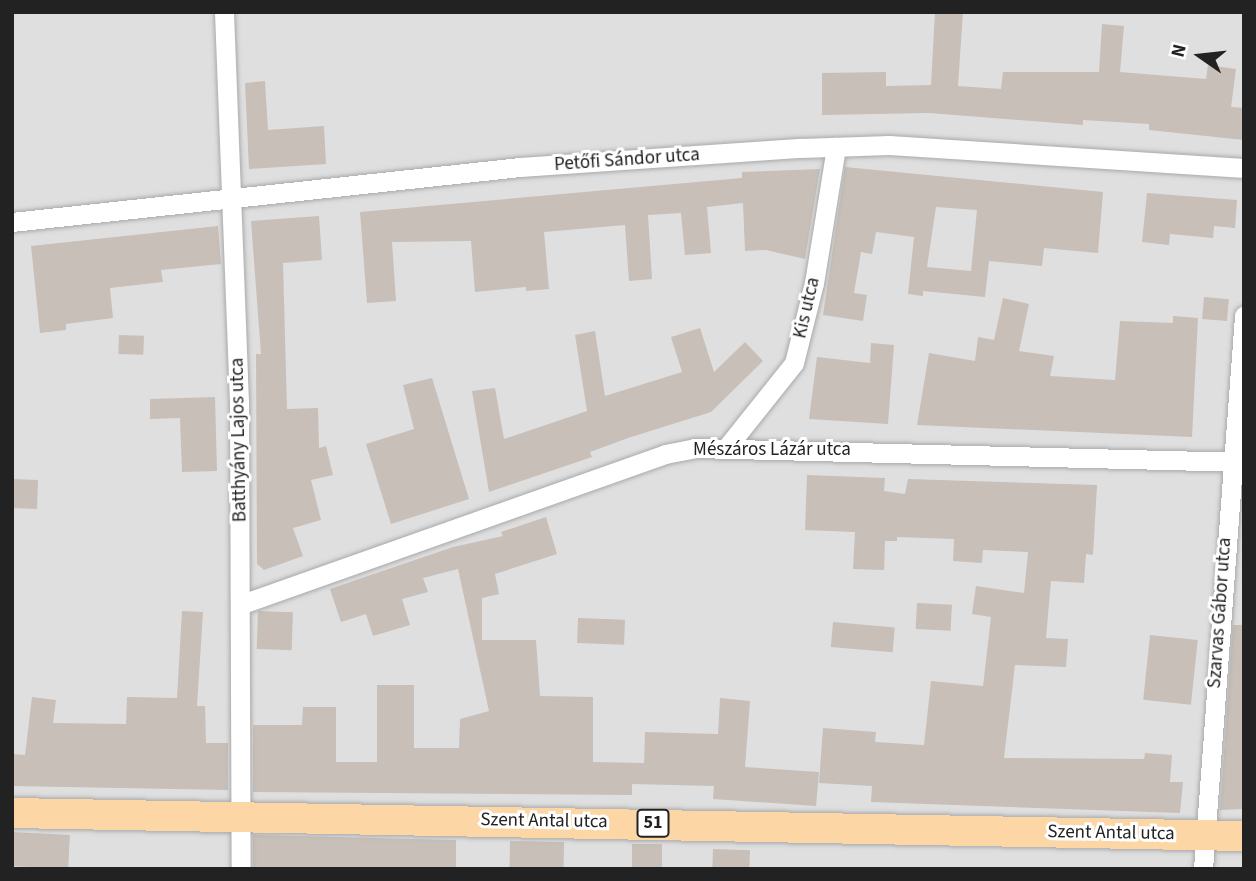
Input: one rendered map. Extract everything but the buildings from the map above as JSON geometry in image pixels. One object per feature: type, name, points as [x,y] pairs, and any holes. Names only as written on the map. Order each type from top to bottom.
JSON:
[{"type":"main road","name":"Szent Antal utca","points":[[12,813],[244,815],[1244,836]]},
{"type":"street","name":"Batthyány Lajos utca","points":[[224,12],[233,198],[242,604],[244,815],[241,869]]},
{"type":"street","name":"Petőfi Sándor utca","points":[[12,222],[520,167],[836,147],[889,145],[1244,169]]},
{"type":"street","name":"Kis utca","points":[[727,447],[794,363],[814,283],[836,147]]},
{"type":"street","name":"Szarvas Gábor utca","points":[[1203,869],[1237,462],[1244,316]]},
{"type":"street","name":"Mészáros Lázár utca","points":[[242,604],[665,454],[727,447],[1237,462]]},
{"type":"shaded area","points":[[12,12],[1244,12],[1244,869],[12,869]]}]
